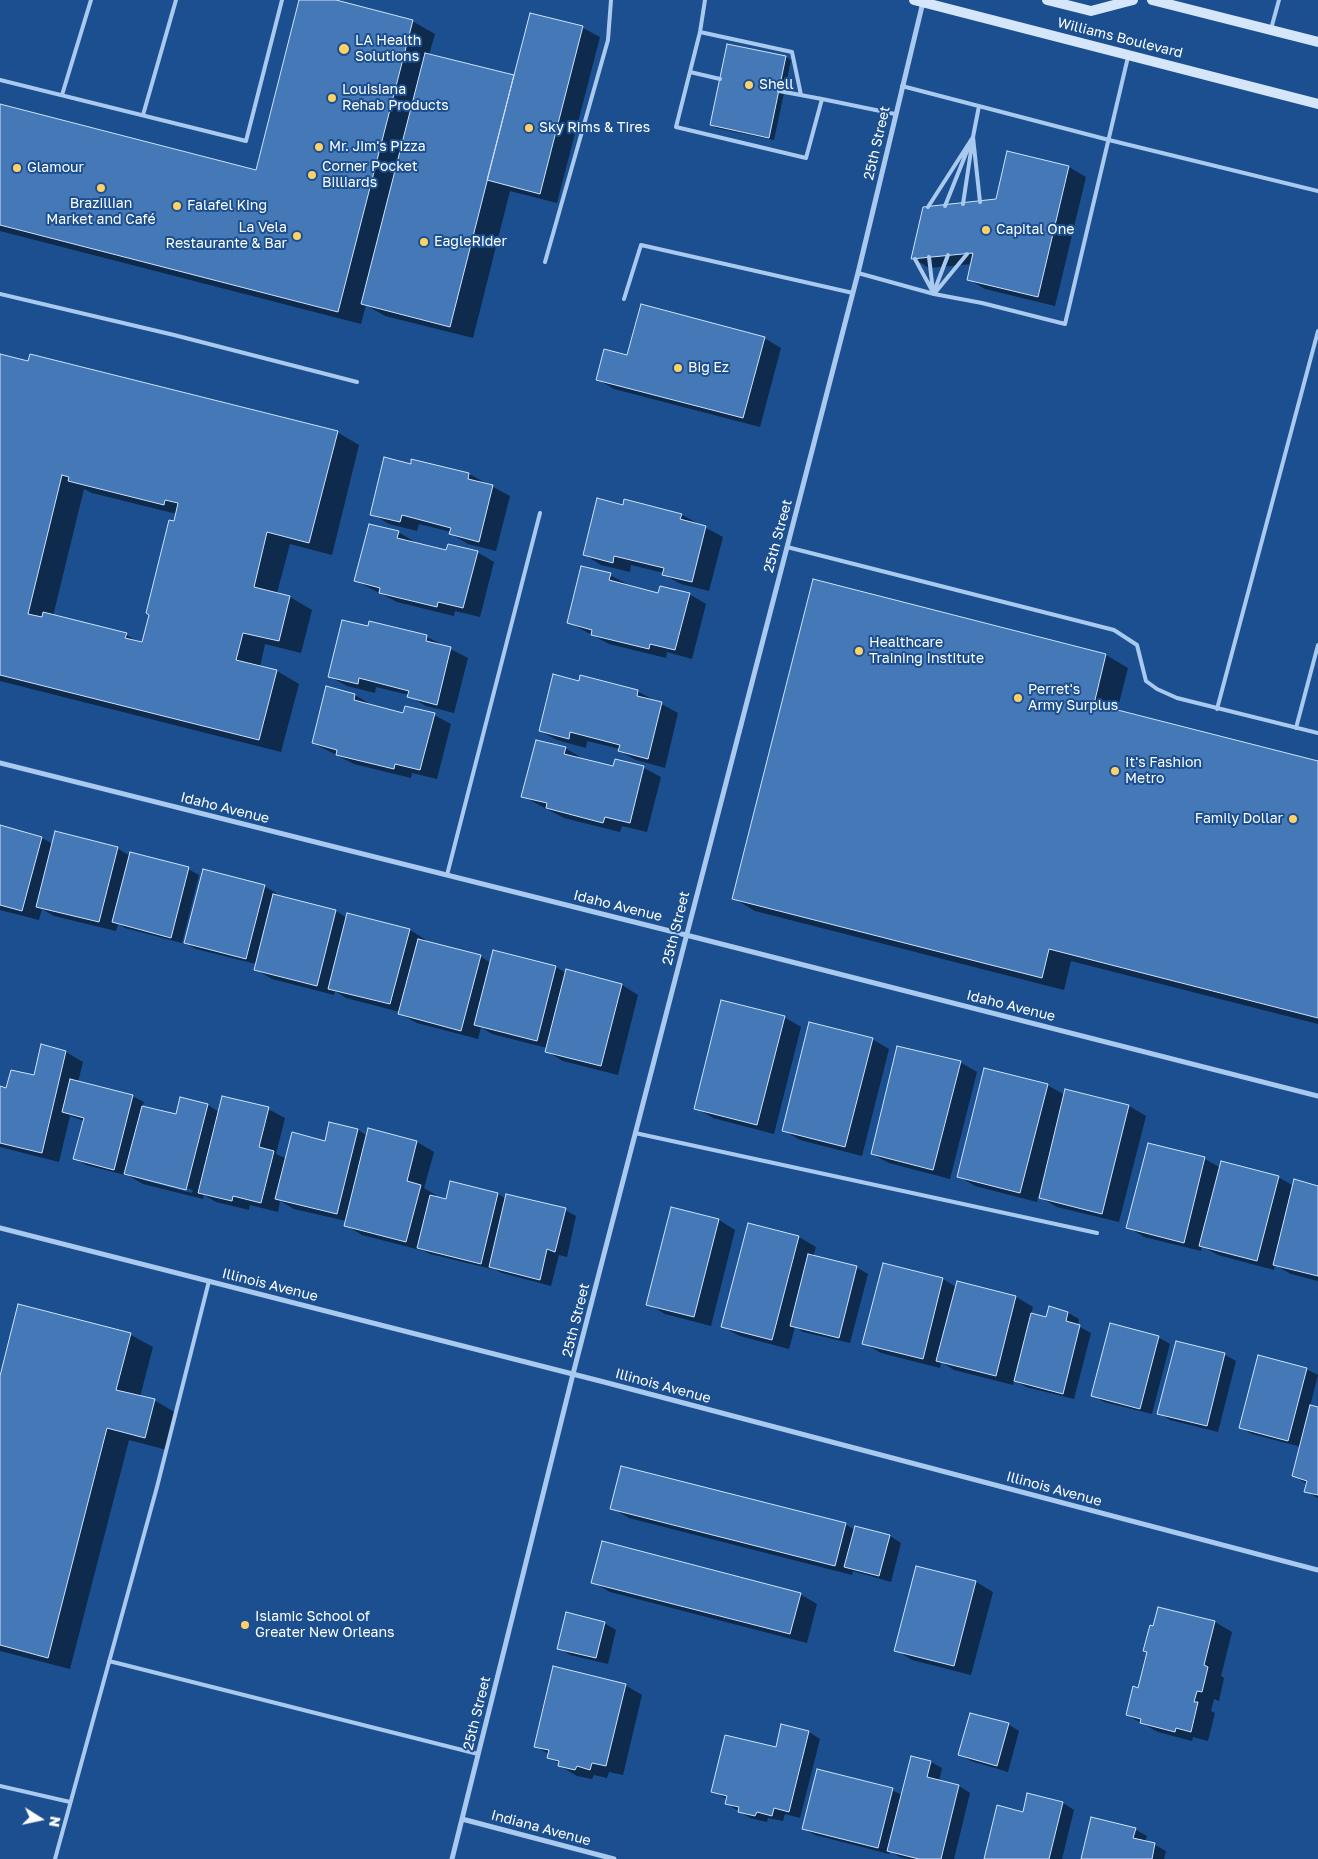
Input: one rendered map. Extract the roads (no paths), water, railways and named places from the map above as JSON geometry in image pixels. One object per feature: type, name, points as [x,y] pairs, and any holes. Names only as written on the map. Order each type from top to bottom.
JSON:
[{"type":"main road","points":[[1047,0],[1091,11],[1133,0]]},
{"type":"main road","points":[[1152,0],[1318,42]]},
{"type":"main road","name":"Williams Boulevard","points":[[921,1],[1318,104]]},
{"type":"street","name":"25th Street","points":[[452,1859],[573,1374],[853,293],[921,1]]},
{"type":"street","name":"Idaho Avenue","points":[[0,764],[686,935],[1318,1096]]},
{"type":"street","name":"Illinois Avenue","points":[[0,1228],[573,1374],[1318,1570]]},
{"type":"street","name":"Indiana Avenue","points":[[462,1819],[614,1859]]},
{"type":"lane","points":[[62,95],[91,0]]},
{"type":"lane","points":[[143,115],[176,0]]},
{"type":"lane","points":[[0,80],[246,141],[282,0]]},
{"type":"lane","points":[[546,262],[608,40],[611,0]]},
{"type":"lane","points":[[705,0],[700,32],[676,127],[806,158],[822,99]]},
{"type":"lane","points":[[1270,30],[1279,0]]},
{"type":"lane","points":[[700,32],[792,52],[800,95]]},
{"type":"lane","points":[[858,272],[934,294],[982,303],[1065,324],[1128,55]]},
{"type":"lane","points":[[690,72],[720,79]]},
{"type":"lane","points":[[902,86],[1109,140],[1318,191]]},
{"type":"lane","points":[[779,91],[895,114]]},
{"type":"lane","points":[[963,204],[979,106]]},
{"type":"lane","points":[[973,137],[980,202]]},
{"type":"lane","points":[[944,206],[973,137]]},
{"type":"lane","points":[[928,207],[973,137]]},
{"type":"lane","points":[[624,299],[641,245],[853,293]]},
{"type":"lane","points":[[934,294],[967,254]]},
{"type":"lane","points":[[934,294],[948,255]]},
{"type":"lane","points":[[929,258],[934,294]]},
{"type":"lane","points":[[915,259],[934,294]]},
{"type":"lane","points":[[0,294],[174,335],[357,382]]},
{"type":"lane","points":[[1217,709],[1318,331]]},
{"type":"lane","points":[[447,875],[540,513]]},
{"type":"lane","points":[[787,547],[1114,630],[1137,645],[1146,680],[1157,689],[1176,698],[1318,733]]},
{"type":"lane","points":[[1296,728],[1318,645]]},
{"type":"lane","points":[[635,1133],[1097,1233]]},
{"type":"lane","points":[[55,1859],[210,1281]]},
{"type":"lane","points":[[109,1661],[478,1754]]},
{"type":"lane","points":[[0,1786],[70,1802]]},
{"type":"place","name":"LA Health Solutions","points":[[344,49]]},
{"type":"place","name":"Shell","points":[[749,85]]},
{"type":"place","name":"Louisiana Rehab Products","points":[[332,98]]},
{"type":"place","name":"Sky Rims & Tires","points":[[529,128]]},
{"type":"place","name":"Mr. Jim's Pizza","points":[[319,147]]},
{"type":"place","name":"Glamour","points":[[17,168]]},
{"type":"place","name":"Corner Pocket Billiards","points":[[312,175]]},
{"type":"place","name":"Brazillian Market and Café","points":[[101,188]]},
{"type":"place","name":"Falafel King","points":[[177,206]]},
{"type":"place","name":"Capital One","points":[[986,230]]},
{"type":"place","name":"La Vela Restaurante & Bar","points":[[297,236]]},
{"type":"place","name":"EagleRider","points":[[424,242]]},
{"type":"place","name":"Big Ez","points":[[678,368]]},
{"type":"place","name":"Healthcare Training Institute","points":[[859,651]]},
{"type":"place","name":"Perret's Army Surplus","points":[[1018,698]]},
{"type":"place","name":"It's Fashion Metro","points":[[1115,771]]},
{"type":"place","name":"Family Dollar","points":[[1293,819]]},
{"type":"place","name":"Islamic School of Greater New Orleans","points":[[245,1625]]}]
